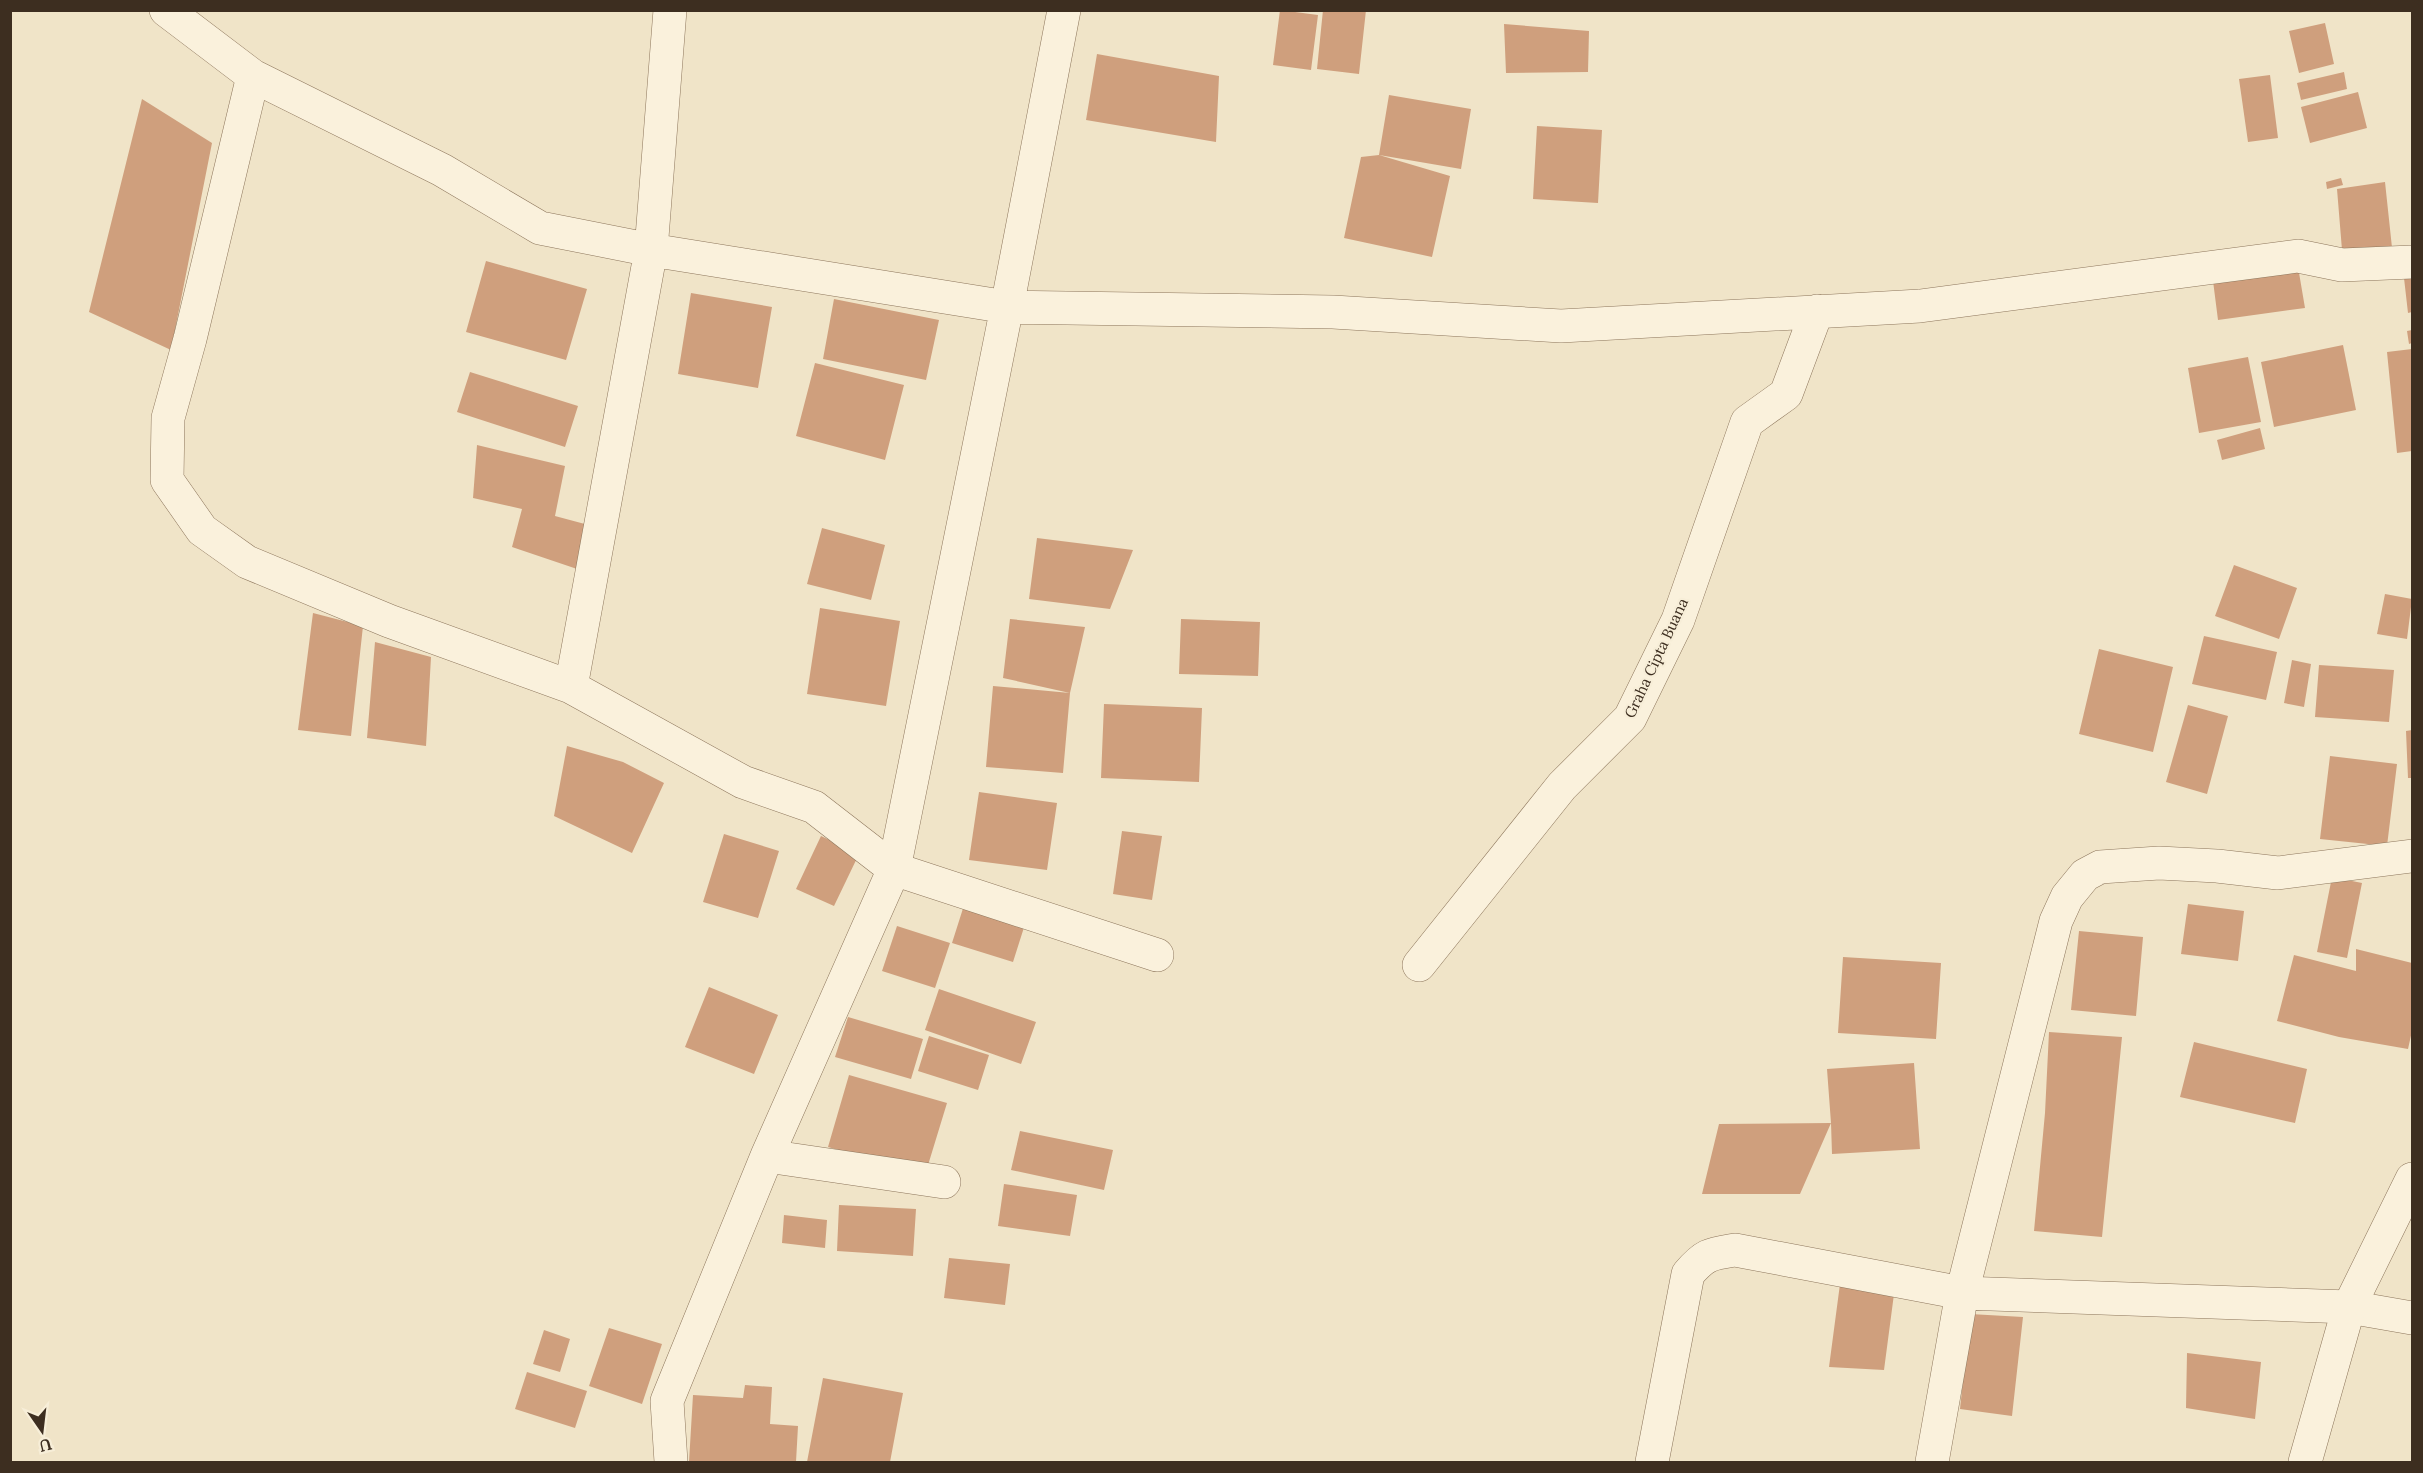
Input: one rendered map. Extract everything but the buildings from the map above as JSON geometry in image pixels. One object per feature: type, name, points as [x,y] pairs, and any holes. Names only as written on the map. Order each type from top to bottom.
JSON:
[{"type":"street","points":[[166,10],[252,76],[442,170],[540,228],[651,250],[1008,307],[1334,312],[1561,326],[1920,306],[2298,256],[2342,266],[2412,262]]},
{"type":"street","points":[[570,687],[651,250],[670,10]]},
{"type":"street","points":[[671,1462],[667,1401],[767,1156],[894,869],[1008,307],[1064,10]]},
{"type":"street","points":[[252,76],[190,339],[168,418],[167,480],[202,530],[247,562],[389,621],[570,687],[743,782],[814,807],[894,869],[1157,954]]},
{"type":"street","name":"Graha Cipta Buana","points":[[1419,965],[1562,786],[1630,718],[1678,620],[1747,422],[1786,394],[1817,311]]},
{"type":"street","points":[[1932,1462],[1962,1293],[2056,921],[2067,897],[2085,875],[2100,867],[2130,863],[2217,866],[2278,873],[2412,856]]},
{"type":"street","points":[[767,1156],[944,1182]]},
{"type":"street","points":[[2305,1462],[2349,1307],[2412,1179]]},
{"type":"street","points":[[1652,1462],[1688,1274],[1700,1259],[1712,1254],[1736,1250],[1962,1293],[2349,1307],[2412,1317]]}]
